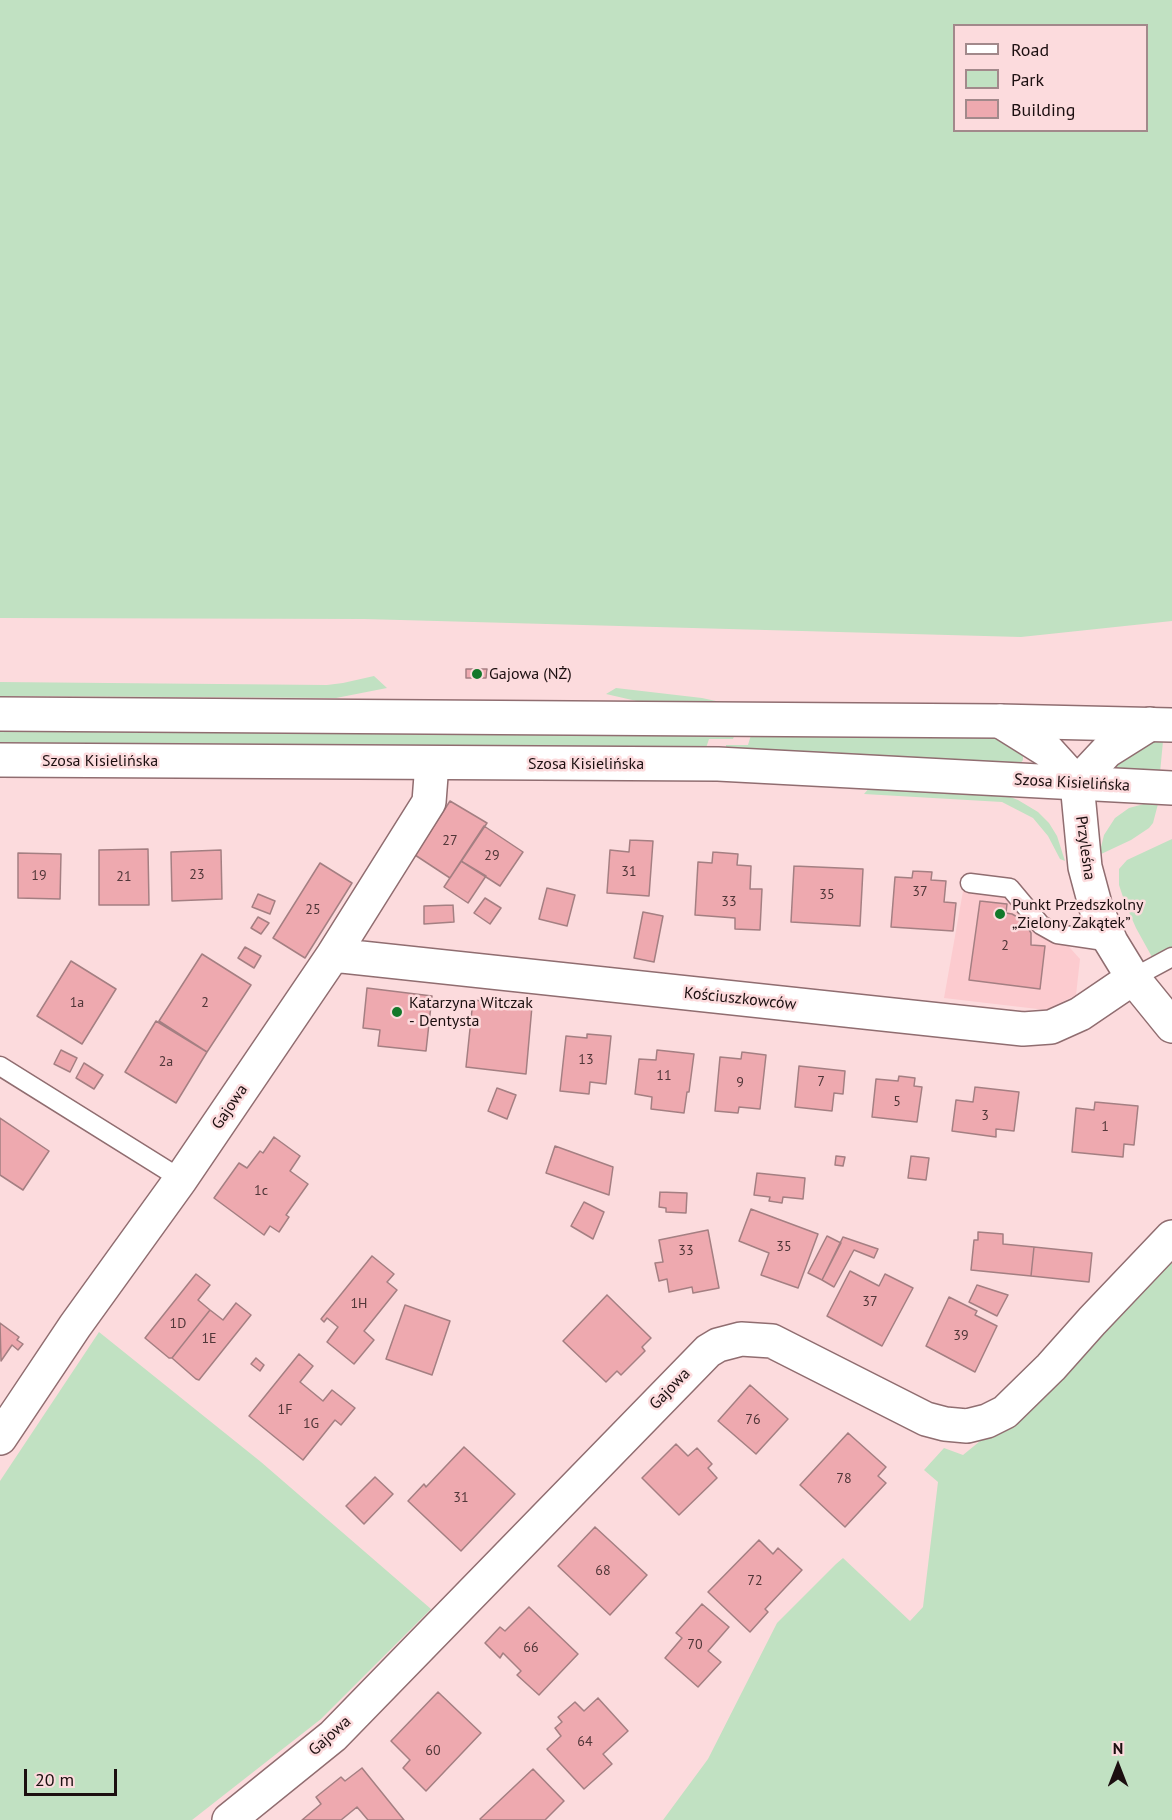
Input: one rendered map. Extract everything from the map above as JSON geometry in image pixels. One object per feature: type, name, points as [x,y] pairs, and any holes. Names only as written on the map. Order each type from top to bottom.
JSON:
[{"type":"street","points":[[0,714],[1161,724]]},
{"type":"street","points":[[1000,721],[1048,750],[1077,783],[1107,750],[1161,724]]},
{"type":"street","name":"Szosa Kisielińska","points":[[0,760],[718,764],[1172,788]]},
{"type":"street","name":"Gajowa","points":[[0,1438],[75,1326],[181,1179],[333,955],[429,802],[432,764]]},
{"type":"street","name":"Przyleśna","points":[[1077,783],[1085,867],[1096,908],[1111,942],[1133,978],[1172,1026]]},
{"type":"street","name":"Kościuszkowców","points":[[333,955],[1023,1029],[1051,1027],[1080,1014],[1133,978]]},
{"type":"street","name":"Gajowa","points":[[229,1820],[333,1736],[708,1351],[718,1345],[741,1339],[772,1341],[926,1419],[967,1426],[987,1421],[1005,1412],[1051,1367],[1172,1237]]},
{"type":"lane","points":[[970,884],[1010,888],[1041,925],[1057,934],[1111,942]]},
{"type":"lane","points":[[1133,978],[1172,957]]},
{"type":"lane","points":[[0,1066],[181,1179]]},
{"type":"shaded area","name":"Punkt Przedszkolny „Zielony Zakątek”","points":[[1007,878],[1080,959],[1076,995],[1046,1010],[944,998],[965,880]]},
{"type":"green space","points":[[0,0],[1172,0],[1172,621],[1021,637],[364,619],[0,618]]},
{"type":"green space","points":[[374,676],[387,688],[336,698],[0,696],[0,682],[327,685]]},
{"type":"green space","points":[[616,688],[716,701],[714,703],[641,702],[606,694]]},
{"type":"green space","points":[[0,728],[735,734],[733,739],[709,739],[706,748],[0,745]]},
{"type":"green space","points":[[751,735],[999,738],[1023,753],[1023,760],[1020,764],[726,749],[726,745],[748,745]]},
{"type":"green space","points":[[1153,741],[1163,741],[1160,773],[1112,770],[1111,762]]},
{"type":"green space","points":[[870,787],[1005,795],[1038,812],[1049,823],[1057,836],[1065,861],[1060,859],[1048,836],[1033,818],[1002,802],[864,794]]},
{"type":"green space","points":[[1144,804],[1158,804],[1153,823],[1149,828],[1131,840],[1099,855],[1104,835],[1115,818],[1129,808]]},
{"type":"green space","points":[[1172,839],[1172,949],[1158,957],[1152,957],[1125,903],[1119,885],[1119,869],[1127,860]]},
{"type":"green space","points":[[1172,1256],[1172,1820],[663,1820],[708,1759],[777,1623],[843,1558],[910,1621],[923,1607],[938,1482],[924,1470],[944,1448],[963,1455],[1029,1401]]},
{"type":"green space","points":[[99,1332],[261,1462],[431,1609],[321,1719],[192,1820],[0,1820],[0,1481]]},
{"type":"building","points":[[466,669],[487,669],[486,678],[466,678]]},
{"type":"building","points":[[450,801],[487,823],[450,878],[415,855]]},
{"type":"building","points":[[484,826],[523,852],[500,886],[461,861]]},
{"type":"building","points":[[630,840],[653,841],[649,896],[607,893],[610,850],[629,852]]},
{"type":"building","points":[[148,849],[149,905],[99,905],[99,850]]},
{"type":"building","points":[[221,850],[222,899],[172,901],[171,852]]},
{"type":"building","points":[[713,852],[738,854],[737,865],[751,866],[750,889],[762,889],[760,930],[735,929],[735,918],[695,915],[698,862],[712,863]]},
{"type":"building","points":[[18,853],[61,854],[60,899],[18,898]]},
{"type":"building","points":[[461,861],[486,876],[468,903],[444,887]]},
{"type":"building","points":[[320,863],[352,883],[305,958],[273,938]]},
{"type":"building","points":[[794,866],[863,869],[860,926],[791,922]]},
{"type":"building","points":[[913,871],[932,872],[931,880],[946,881],[944,902],[956,903],[953,931],[891,927],[895,877],[912,878]]},
{"type":"building","points":[[547,888],[575,895],[567,926],[539,919]]},
{"type":"building","points":[[258,894],[275,901],[270,914],[252,907]]},
{"type":"building","points":[[485,898],[501,908],[490,924],[474,913]]},
{"type":"building","points":[[980,901],[1007,904],[1006,913],[1021,919],[1031,933],[1031,945],[1045,946],[1040,989],[969,980]]},
{"type":"building","points":[[453,905],[454,922],[424,924],[424,906]]},
{"type":"building","points":[[643,912],[663,916],[654,962],[634,958]]},
{"type":"building","points":[[258,917],[269,923],[261,934],[251,928]]},
{"type":"building","points":[[245,947],[261,956],[254,968],[238,958]]},
{"type":"building","points":[[202,954],[251,985],[207,1052],[159,1021]]},
{"type":"building","points":[[71,961],[116,989],[82,1044],[37,1016]]},
{"type":"building","name":"Katarzyna Witczak - Dentysta","points":[[367,988],[432,996],[426,1051],[378,1046],[380,1030],[363,1028]]},
{"type":"building","points":[[473,1000],[532,1006],[526,1074],[466,1067]]},
{"type":"building","points":[[156,1021],[207,1052],[176,1103],[125,1072]]},
{"type":"building","points":[[587,1034],[611,1036],[606,1084],[590,1082],[589,1094],[560,1091],[566,1036],[587,1038]]},
{"type":"building","points":[[61,1050],[77,1058],[70,1072],[54,1064]]},
{"type":"building","points":[[657,1050],[694,1054],[684,1113],[651,1109],[652,1097],[635,1094],[639,1059],[656,1060]]},
{"type":"building","points":[[742,1052],[766,1055],[760,1109],[739,1107],[738,1113],[715,1111],[720,1057],[741,1059]]},
{"type":"building","points":[[84,1063],[103,1075],[94,1089],[76,1078]]},
{"type":"building","points":[[799,1066],[845,1071],[843,1094],[834,1093],[832,1111],[795,1107]]},
{"type":"building","points":[[899,1076],[915,1078],[914,1086],[922,1087],[917,1122],[872,1117],[876,1079],[898,1081]]},
{"type":"building","points":[[975,1087],[1019,1092],[1014,1131],[996,1129],[996,1137],[952,1131],[956,1100],[973,1102]]},
{"type":"building","points":[[497,1088],[516,1095],[507,1119],[488,1111]]},
{"type":"building","points":[[1095,1102],[1138,1106],[1134,1145],[1124,1144],[1123,1157],[1072,1152],[1076,1108],[1094,1110]]},
{"type":"building","points":[[0,1118],[49,1151],[23,1190],[0,1175]]},
{"type":"building","points":[[274,1137],[300,1156],[290,1171],[308,1184],[286,1215],[289,1217],[279,1232],[270,1226],[264,1235],[214,1198],[239,1163],[247,1168],[260,1151],[263,1153]]},
{"type":"building","points":[[555,1146],[613,1167],[609,1195],[546,1173]]},
{"type":"building","points":[[836,1156],[845,1157],[843,1166],[835,1165]]},
{"type":"building","points":[[911,1156],[929,1158],[926,1180],[908,1178]]},
{"type":"building","points":[[757,1173],[805,1178],[803,1199],[783,1197],[782,1203],[769,1201],[770,1197],[754,1195]]},
{"type":"building","points":[[660,1192],[687,1193],[686,1213],[666,1212],[666,1208],[659,1207]]},
{"type":"building","points":[[584,1202],[604,1212],[593,1239],[571,1226]]},
{"type":"building","points":[[751,1209],[818,1234],[798,1288],[761,1275],[769,1253],[739,1241]]},
{"type":"building","points":[[708,1230],[719,1288],[693,1293],[692,1287],[669,1292],[667,1279],[659,1281],[655,1263],[663,1262],[659,1240]]},
{"type":"building","points":[[978,1232],[1003,1234],[1003,1244],[1034,1247],[1031,1276],[971,1270],[974,1240],[978,1240]]},
{"type":"building","points":[[827,1236],[841,1243],[822,1280],[808,1273]]},
{"type":"building","points":[[843,1237],[878,1249],[874,1258],[854,1250],[834,1287],[822,1280]]},
{"type":"building","points":[[1034,1247],[1092,1253],[1089,1282],[1031,1276]]},
{"type":"building","points":[[372,1256],[394,1274],[387,1282],[397,1290],[364,1331],[374,1340],[354,1364],[327,1342],[338,1327],[327,1318],[324,1322],[321,1319]]},
{"type":"building","points":[[850,1271],[879,1286],[885,1274],[913,1288],[882,1346],[827,1316]]},
{"type":"building","points":[[196,1274],[210,1285],[198,1300],[210,1310],[172,1358],[169,1358],[145,1338]]},
{"type":"building","points":[[977,1285],[1008,1295],[997,1316],[969,1302]]},
{"type":"building","points":[[607,1295],[651,1338],[642,1347],[645,1351],[621,1375],[617,1371],[606,1382],[563,1341]]},
{"type":"building","points":[[949,1297],[977,1311],[975,1315],[997,1326],[975,1372],[926,1346]]},
{"type":"building","points":[[236,1303],[251,1315],[199,1380],[196,1379],[172,1358],[210,1310],[223,1320]]},
{"type":"building","points":[[405,1305],[450,1321],[432,1375],[386,1359]]},
{"type":"building","points":[[0,1323],[19,1337],[17,1340],[23,1344],[18,1350],[12,1345],[1,1361]]},
{"type":"building","points":[[299,1354],[313,1366],[300,1382],[323,1401],[332,1390],[355,1408],[341,1425],[335,1420],[303,1460],[249,1416]]},
{"type":"building","points":[[256,1358],[264,1365],[260,1371],[251,1364]]},
{"type":"building","points":[[750,1385],[788,1419],[756,1454],[718,1421]]},
{"type":"building","points":[[848,1433],[886,1467],[878,1476],[886,1483],[845,1527],[800,1485]]},
{"type":"building","points":[[676,1444],[688,1456],[697,1448],[712,1464],[708,1468],[717,1478],[679,1515],[642,1478]]},
{"type":"building","points":[[464,1447],[515,1494],[461,1551],[408,1501],[424,1484],[426,1487]]},
{"type":"building","points":[[375,1477],[393,1494],[364,1524],[346,1506]]},
{"type":"building","points":[[595,1527],[647,1575],[610,1615],[558,1566]]},
{"type":"building","points":[[759,1540],[773,1554],[778,1548],[802,1570],[765,1609],[768,1612],[750,1632],[708,1592]]},
{"type":"building","points":[[702,1604],[729,1627],[708,1651],[721,1662],[698,1687],[665,1658],[682,1638],[676,1633]]},
{"type":"building","points":[[529,1607],[578,1654],[539,1695],[517,1675],[521,1671],[503,1653],[500,1658],[485,1643],[500,1627],[505,1631]]},
{"type":"building","points":[[438,1692],[481,1733],[426,1791],[403,1768],[410,1760],[391,1741]]},
{"type":"building","points":[[598,1698],[628,1731],[603,1754],[612,1764],[584,1789],[547,1749],[561,1736],[555,1728],[562,1722],[558,1717],[575,1702],[584,1711]]},
{"type":"building","points":[[362,1768],[404,1820],[368,1820],[357,1807],[341,1820],[302,1820],[321,1804],[316,1797],[341,1777],[345,1781]]},
{"type":"building","points":[[533,1769],[564,1801],[545,1820],[480,1819]]},
{"type":"place","name":"Gajowa (NŻ)","points":[[477,674]]},
{"type":"place","name":"Punkt Przedszkolny „Zielony Zakątek”","points":[[1000,914]]},
{"type":"place","name":"Katarzyna Witczak - Dentysta","points":[[397,1012]]}]
